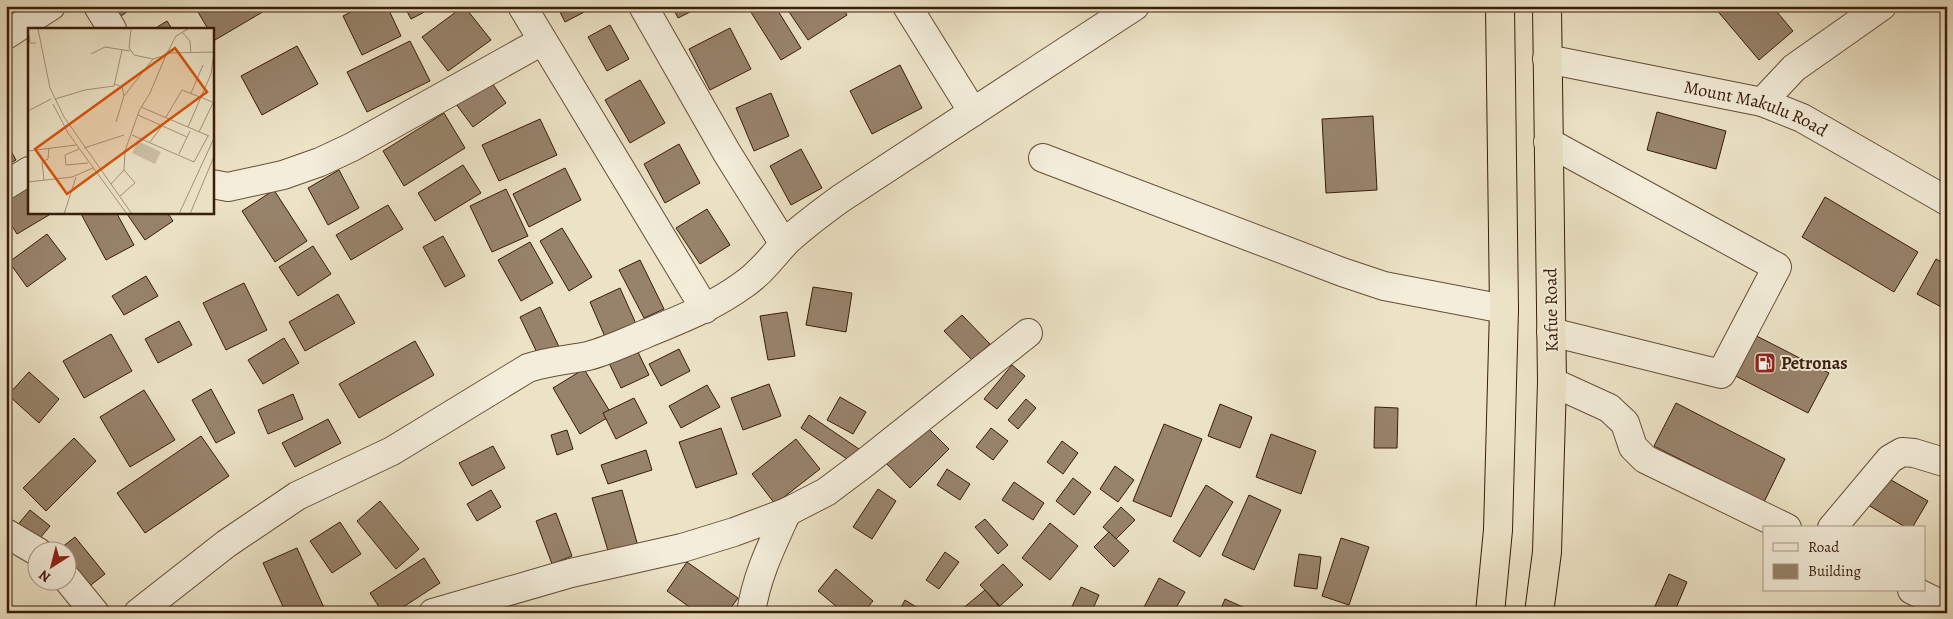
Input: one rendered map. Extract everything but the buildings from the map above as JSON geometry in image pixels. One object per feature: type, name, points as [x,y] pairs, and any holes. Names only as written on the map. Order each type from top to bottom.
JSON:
[{"type":"highway","points":[[1490,613],[1498,530],[1504,309],[1500,6]]},
{"type":"highway","name":"Kafue Road","points":[[1539,613],[1547,552],[1552,382],[1547,6]]},
{"type":"street","points":[[6,35],[52,6]]},
{"type":"street","points":[[98,6],[111,28]]},
{"type":"street","points":[[522,6],[705,309]]},
{"type":"street","points":[[643,6],[727,153],[784,244]]},
{"type":"street","points":[[907,6],[973,112]]},
{"type":"street","points":[[138,613],[226,544],[297,496],[392,451],[528,368],[545,362],[587,356],[605,350],[705,309],[745,284],[764,268],[784,244],[805,225],[840,199],[1135,6]]},
{"type":"street","points":[[1762,102],[1794,68],[1882,6]]},
{"type":"street","points":[[214,184],[228,187],[283,174],[320,162],[352,147],[542,40]]},
{"type":"street","name":"Mount Makulu Road","points":[[1548,58],[1762,102],[1802,118],[1947,201]]},
{"type":"street","points":[[1548,142],[1777,267],[1721,374],[1551,332]]},
{"type":"street","points":[[1043,158],[1342,272],[1384,286],[1504,309]]},
{"type":"street","points":[[6,185],[28,173]]},
{"type":"street","points":[[433,613],[571,573],[682,548],[734,532],[787,512],[826,492],[1028,334]]},
{"type":"street","points":[[1552,382],[1609,408],[1625,423],[1633,447],[1646,459],[1783,526]]},
{"type":"street","points":[[1834,526],[1890,459],[1902,452],[1914,453],[1947,463]]},
{"type":"street","points":[[752,613],[766,556],[787,512]]},
{"type":"street","points":[[6,533],[28,546]]},
{"type":"street","points":[[78,592],[96,613]]},
{"type":"street","points":[[1916,592],[1947,607]]},
{"type":"place","name":"Petronas","points":[[1765,363]]}]
